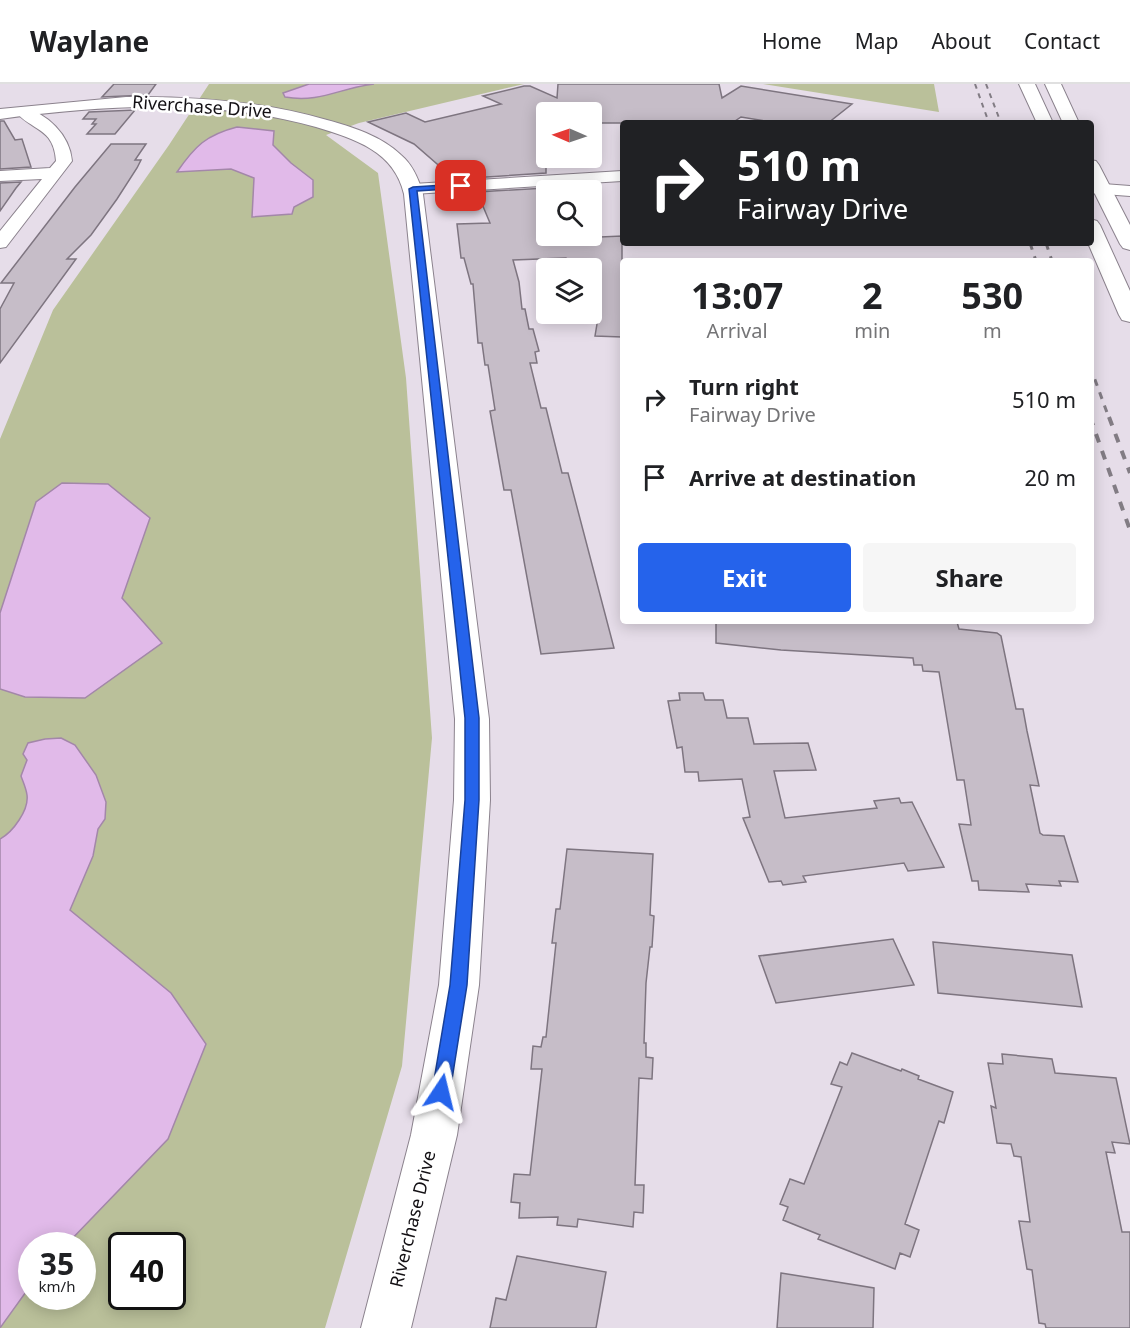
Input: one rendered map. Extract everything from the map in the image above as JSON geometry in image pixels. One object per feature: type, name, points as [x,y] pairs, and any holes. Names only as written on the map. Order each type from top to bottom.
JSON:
[{"type":"street","points":[[1028,84],[1044,120]]},
{"type":"street","points":[[1053,84],[1070,120]]},
{"type":"street","name":"Riverchase Drive","points":[[0,114],[144,102],[228,106],[280,112],[356,135],[380,147],[397,160],[411,180],[472,718],[472,800],[457,996],[434,1135],[386,1328]]},
{"type":"street","points":[[0,243],[64,161],[64,148],[58,137],[37,119],[22,111]]},
{"type":"street","points":[[0,176],[56,173]]},
{"type":"street","points":[[413,189],[620,176]]},
{"type":"street","points":[[1096,186],[1130,183]]},
{"type":"street","points":[[1096,186],[1130,191]]},
{"type":"street","points":[[1096,186],[1130,244]]},
{"type":"street","points":[[1094,234],[1130,315]]},
{"type":"green space","points":[[209,84],[524,84],[359,123],[326,135],[378,173],[406,378],[432,738],[402,1066],[325,1328],[0,1328],[0,439],[53,310]]},
{"type":"green space","points":[[763,84],[934,84],[939,112]]},
{"type":"shaded area","points":[[309,84],[374,84],[320,97],[285,97],[283,93]]},
{"type":"shaded area","points":[[237,127],[274,131],[273,145],[313,180],[313,197],[294,207],[292,214],[252,217],[254,178],[231,169],[177,172],[202,143],[217,134]]},
{"type":"shaded area","points":[[62,483],[108,484],[150,518],[122,598],[162,643],[85,698],[25,697],[0,689],[0,613],[36,502]]},
{"type":"shaded area","points":[[61,738],[75,745],[96,775],[106,802],[105,819],[98,829],[93,856],[70,910],[171,993],[206,1044],[168,1139],[79,1232],[18,1232],[18,1303],[0,1328],[0,839],[15,826],[23,814],[27,801],[21,776],[27,760],[23,754],[28,743]]},
{"type":"building","points":[[114,84],[156,84],[148,95],[102,97]]},
{"type":"building","points":[[558,84],[719,84],[722,98],[741,86],[852,104],[832,120],[759,120],[741,117],[736,120],[620,120],[620,123],[602,123],[602,102],[536,102],[536,168],[546,168],[546,173],[471,178],[469,175],[452,177],[414,144],[368,122],[406,113],[425,122],[501,104],[483,96],[530,86],[557,98]]},
{"type":"building","points":[[135,110],[115,134],[87,134],[96,124],[92,124],[96,119],[83,119],[89,112]]},
{"type":"building","points":[[0,121],[4,121],[15,140],[22,139],[31,167],[0,169]]},
{"type":"building","points":[[111,144],[146,144],[135,160],[141,160],[137,168],[117,199],[91,235],[67,259],[76,259],[0,363],[0,309],[14,283],[1,283]]},
{"type":"building","points":[[21,182],[16,188],[0,211],[0,183]]},
{"type":"building","points":[[536,189],[536,246],[602,246],[602,237],[620,236],[622,258],[620,258],[620,337],[595,336],[597,324],[602,324],[602,258],[513,260],[519,282],[522,309],[525,309],[529,329],[533,329],[539,351],[535,352],[537,363],[530,363],[541,408],[546,408],[562,473],[568,473],[614,648],[541,654],[511,490],[504,490],[490,411],[495,410],[488,365],[485,365],[482,343],[478,343],[473,284],[471,284],[464,258],[461,258],[457,224],[490,223],[477,192]]},
{"type":"building","points":[[716,624],[958,624],[959,629],[997,633],[1001,636],[1016,709],[1023,709],[1039,786],[1030,785],[1040,833],[1064,836],[1078,882],[1059,881],[1061,886],[1026,884],[1029,892],[979,890],[978,881],[972,881],[959,824],[971,825],[964,780],[957,780],[939,672],[923,671],[922,665],[914,665],[913,658],[781,650],[716,643]]},
{"type":"building","points":[[679,693],[703,693],[705,700],[723,700],[727,718],[748,718],[754,744],[808,743],[816,770],[774,771],[785,818],[877,808],[874,801],[899,798],[901,803],[912,802],[944,867],[908,871],[904,863],[803,876],[806,882],[783,885],[781,881],[769,882],[743,818],[750,817],[742,779],[699,781],[698,772],[685,772],[682,747],[677,748],[668,701],[680,700]]},
{"type":"building","points":[[567,849],[653,854],[650,915],[654,916],[646,983],[644,1043],[646,1043],[646,1057],[653,1058],[652,1079],[639,1078],[635,1185],[644,1185],[643,1213],[634,1212],[633,1227],[578,1219],[577,1227],[557,1225],[558,1217],[519,1218],[520,1203],[511,1202],[514,1174],[530,1175],[542,1069],[531,1069],[533,1046],[541,1047],[543,1037],[546,1037],[556,943],[552,943],[556,909],[560,909]]},
{"type":"building","points":[[893,939],[914,985],[776,1003],[759,956]]},
{"type":"building","points":[[933,942],[1072,955],[1082,1007],[938,993]]},
{"type":"building","points":[[852,1053],[901,1071],[902,1069],[919,1076],[918,1079],[953,1092],[944,1123],[939,1121],[905,1224],[919,1230],[910,1257],[900,1253],[895,1269],[818,1239],[820,1235],[783,1220],[788,1207],[780,1204],[790,1179],[804,1184],[842,1087],[831,1084],[840,1062],[847,1065]]},
{"type":"building","points":[[1002,1054],[1052,1059],[1055,1073],[1116,1078],[1130,1144],[1112,1142],[1115,1153],[1106,1152],[1122,1232],[1130,1232],[1130,1328],[1046,1328],[1045,1324],[1039,1323],[1032,1270],[1027,1269],[1019,1221],[1030,1222],[1021,1157],[1014,1156],[1011,1144],[997,1143],[991,1106],[996,1108],[988,1063],[1003,1064]]},
{"type":"building","points":[[517,1256],[606,1272],[596,1328],[490,1328],[496,1298],[506,1300]]},
{"type":"building","points":[[781,1273],[874,1288],[873,1328],[777,1328]]},
{"type":"railway","points":[[975,84],[988,120]]},
{"type":"railway","points":[[986,84],[1000,120]]},
{"type":"railway","points":[[1031,246],[1035,258]]},
{"type":"railway","points":[[1047,246],[1051,258]]},
{"type":"railway","points":[[1094,377],[1109,418]]},
{"type":"railway","points":[[1109,417],[1130,473]]},
{"type":"railway","points":[[1094,428],[1130,530]]},
{"type":"route","points":[[441,1092],[459,985],[472,800],[472,718],[413,189],[461,186]]}]
